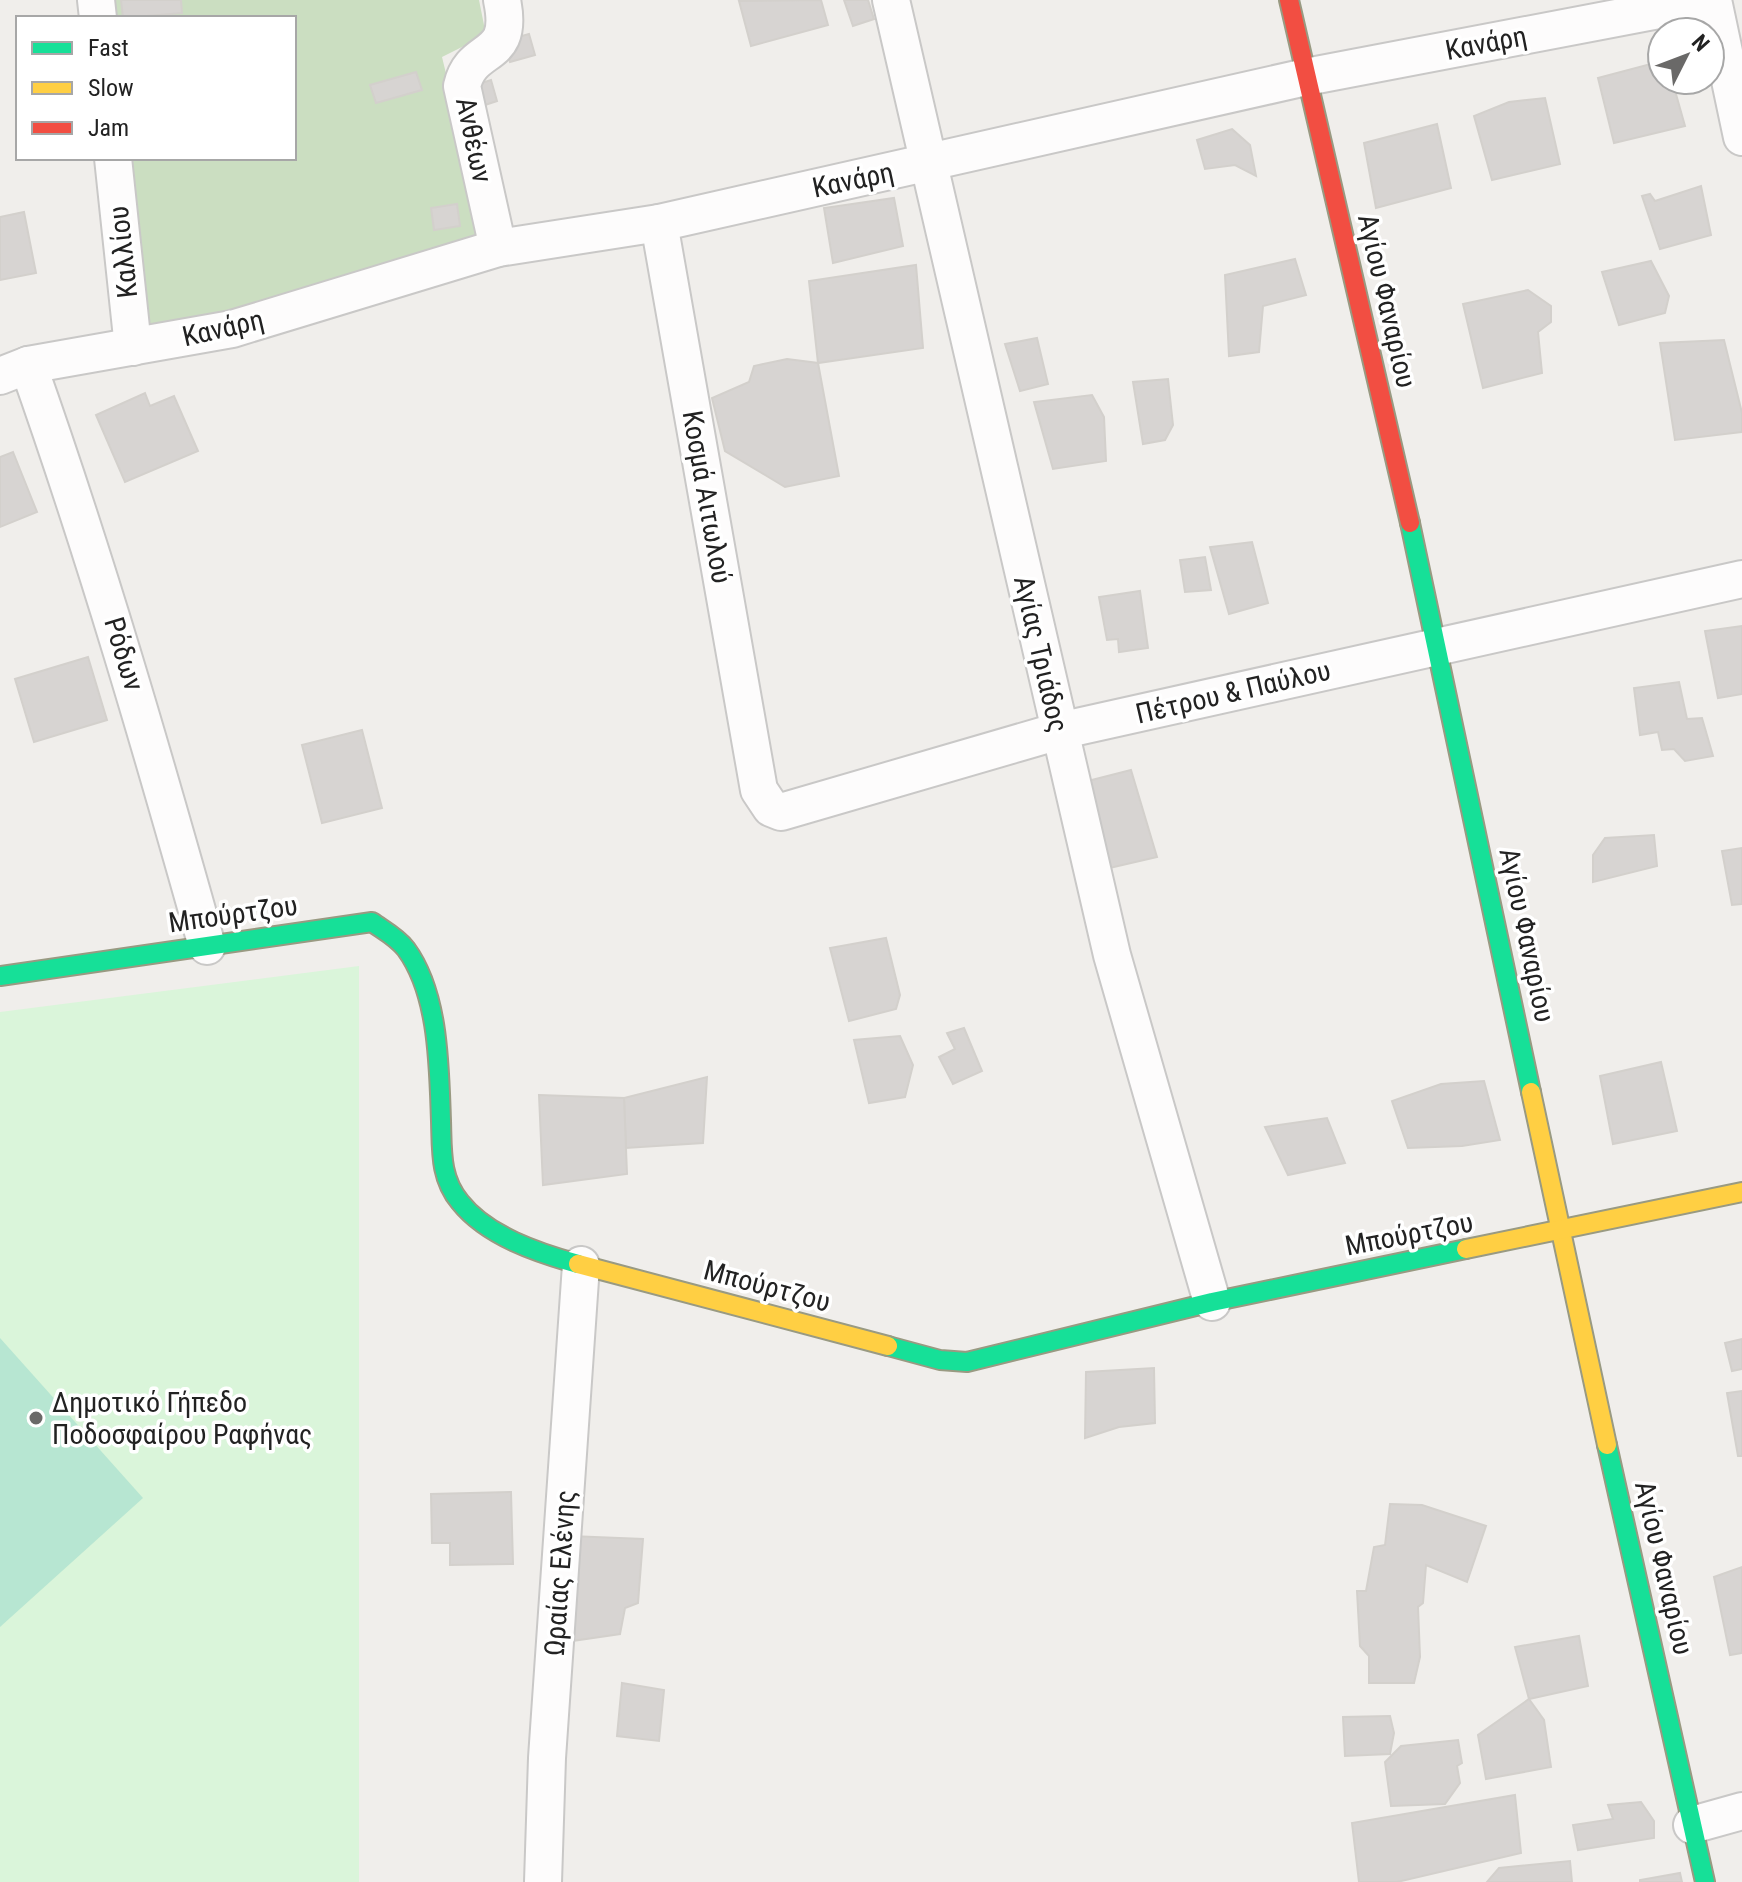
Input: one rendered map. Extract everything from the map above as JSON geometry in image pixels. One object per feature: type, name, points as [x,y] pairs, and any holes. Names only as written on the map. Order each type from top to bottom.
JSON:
[{"type":"street","name":"Ανθέων","points":[[498,248],[462,86],[471,67],[502,39],[506,26],[502,0]]},
{"type":"street","name":"Αγίας Τριάδος","points":[[891,0],[1112,955],[1212,1302]]},
{"type":"street","name":"Αγίου Φαναρίου","points":[[1289,0],[1439,646],[1560,1233],[1705,1882]]},
{"type":"street","name":"Κανάρη","points":[[14,370],[232,329],[498,248],[659,223],[1306,77],[1712,0]]},
{"type":"street","points":[[1712,0],[1742,137]]},
{"type":"street","name":"Καλλίου","points":[[113,160],[133,347]]},
{"type":"street","name":"Κοσμά Αιτωλού","points":[[659,223],[755,771]]},
{"type":"street","name":"Ρόδων","points":[[14,370],[80,512],[132,676],[207,946]]},
{"type":"street","name":"Πέτρου & Παύλου","points":[[755,771],[763,800],[781,812],[792,810],[1059,731],[1742,579]]},
{"type":"street","name":"Μπούρτζου","points":[[0,976],[372,922],[405,947],[420,973],[434,1038],[442,1166],[447,1187],[459,1204],[503,1237],[581,1265],[953,1363],[1212,1302],[1560,1233],[1742,1192]]},
{"type":"street","name":"Ωραίας Ελένης","points":[[543,1882],[547,1758],[581,1265]]},
{"type":"street","points":[[1692,1825],[1742,1811]]},
{"type":"green space","points":[[108,0],[479,0],[486,35],[442,57],[489,250],[144,332],[125,160],[296,160],[296,16],[110,16]]},
{"type":"green space","points":[[359,966],[359,1882],[0,1882],[0,1012]]},
{"type":"green space","name":"Δημοτικό Γήπεδο Ποδοσφαίρου Ραφήνας","points":[[0,1338],[143,1498],[0,1627]]},
{"type":"building","points":[[121,0],[181,0],[182,13],[123,16]]},
{"type":"building","points":[[821,0],[828,25],[751,46],[739,1]]},
{"type":"building","points":[[844,0],[868,0],[874,19],[853,26]]},
{"type":"building","points":[[529,34],[535,55],[510,62],[504,41]]},
{"type":"building","points":[[1646,65],[1646,96],[1677,96],[1685,126],[1614,143],[1598,78]]},
{"type":"building","points":[[416,72],[422,90],[376,103],[370,85]]},
{"type":"building","points":[[491,80],[497,101],[473,109],[466,88]]},
{"type":"building","points":[[1545,98],[1560,164],[1492,180],[1474,116],[1509,102]]},
{"type":"building","points":[[1437,124],[1451,188],[1376,208],[1364,143]]},
{"type":"building","points":[[1232,129],[1250,145],[1256,176],[1235,165],[1205,169],[1197,140]]},
{"type":"building","points":[[1701,186],[1711,235],[1660,249],[1642,196],[1650,194],[1655,201]]},
{"type":"building","points":[[894,198],[903,246],[833,263],[824,208]]},
{"type":"building","points":[[457,204],[460,226],[434,230],[431,208]]},
{"type":"building","points":[[24,212],[36,273],[0,280],[0,217]]},
{"type":"building","points":[[1295,259],[1306,295],[1263,306],[1259,352],[1229,356],[1225,275]]},
{"type":"building","points":[[1651,261],[1669,296],[1665,313],[1619,325],[1602,272]]},
{"type":"building","points":[[916,265],[923,348],[818,363],[809,281]]},
{"type":"building","points":[[1528,290],[1551,306],[1551,322],[1538,332],[1542,373],[1483,388],[1463,304]]},
{"type":"building","points":[[1037,338],[1048,384],[1020,391],[1005,344]]},
{"type":"building","points":[[1724,340],[1742,413],[1742,432],[1675,440],[1660,343]]},
{"type":"building","points":[[787,359],[818,363],[839,476],[785,487],[725,451],[712,398],[749,382],[754,366]]},
{"type":"building","points":[[1168,379],[1173,425],[1165,440],[1143,444],[1133,382]]},
{"type":"building","points":[[145,393],[150,406],[174,396],[198,451],[125,482],[96,415]]},
{"type":"building","points":[[1092,395],[1104,417],[1106,461],[1053,469],[1034,402]]},
{"type":"building","points":[[13,452],[37,512],[0,527],[0,457]]},
{"type":"building","points":[[1252,542],[1268,603],[1229,614],[1210,547]]},
{"type":"building","points":[[1205,557],[1211,590],[1185,592],[1180,560]]},
{"type":"building","points":[[1140,591],[1148,648],[1119,652],[1118,639],[1107,640],[1099,597]]},
{"type":"building","points":[[1742,626],[1742,694],[1718,698],[1705,631]]},
{"type":"building","points":[[88,657],[107,720],[34,742],[15,679]]},
{"type":"building","points":[[1679,682],[1687,719],[1702,718],[1713,756],[1685,761],[1674,749],[1662,750],[1658,732],[1640,735],[1634,688]]},
{"type":"building","points":[[362,730],[382,808],[322,823],[302,745]]},
{"type":"building","points":[[1131,770],[1157,857],[1105,869],[1080,783]]},
{"type":"building","points":[[1654,835],[1657,866],[1593,882],[1593,855],[1605,838]]},
{"type":"building","points":[[1742,848],[1742,904],[1732,905],[1722,851]]},
{"type":"building","points":[[886,938],[900,995],[896,1009],[849,1021],[830,948]]},
{"type":"building","points":[[964,1028],[982,1071],[953,1084],[939,1057],[955,1049],[947,1033]]},
{"type":"building","points":[[900,1036],[913,1065],[905,1097],[869,1103],[854,1040]]},
{"type":"building","points":[[1661,1062],[1677,1131],[1613,1144],[1600,1076]]},
{"type":"building","points":[[707,1077],[703,1143],[626,1148],[624,1098]]},
{"type":"building","points":[[1484,1081],[1500,1140],[1462,1146],[1408,1148],[1392,1101],[1441,1084]]},
{"type":"building","points":[[539,1095],[624,1098],[627,1174],[543,1185]]},
{"type":"building","points":[[1327,1118],[1345,1163],[1288,1175],[1265,1127]]},
{"type":"building","points":[[1742,1339],[1742,1369],[1732,1371],[1725,1343]]},
{"type":"building","points":[[1154,1368],[1155,1423],[1119,1427],[1085,1438],[1086,1372]]},
{"type":"building","points":[[1742,1391],[1742,1456],[1738,1456],[1727,1393]]},
{"type":"building","points":[[511,1492],[513,1564],[450,1565],[450,1543],[432,1543],[431,1494]]},
{"type":"building","points":[[1390,1504],[1422,1505],[1486,1526],[1467,1582],[1426,1565],[1423,1603],[1418,1607],[1420,1657],[1414,1683],[1369,1683],[1369,1656],[1360,1646],[1357,1591],[1366,1591],[1374,1547],[1385,1545]]},
{"type":"building","points":[[570,1536],[643,1539],[638,1603],[625,1608],[620,1634],[572,1641]]},
{"type":"building","points":[[1742,1567],[1742,1653],[1730,1655],[1714,1577]]},
{"type":"building","points":[[1579,1636],[1588,1686],[1529,1699],[1515,1647]]},
{"type":"building","points":[[622,1683],[664,1690],[659,1741],[617,1736]]},
{"type":"building","points":[[1529,1699],[1544,1720],[1551,1767],[1486,1779],[1478,1735]]},
{"type":"building","points":[[1390,1716],[1394,1733],[1390,1754],[1345,1756],[1343,1717]]},
{"type":"building","points":[[1458,1740],[1462,1763],[1457,1766],[1460,1783],[1445,1804],[1391,1806],[1385,1762],[1401,1746]]},
{"type":"building","points":[[1515,1795],[1521,1853],[1397,1882],[1359,1882],[1352,1823]]},
{"type":"building","points":[[1641,1802],[1654,1821],[1654,1838],[1578,1850],[1573,1825],[1613,1819],[1608,1805]]},
{"type":"building","points":[[1570,1861],[1572,1882],[1487,1882],[1499,1868]]},
{"type":"building","points":[[1680,1873],[1682,1882],[1640,1882],[1640,1880]]},
{"type":"traffic: fast","points":[[1410,523],[1531,1092]]},
{"type":"traffic: fast","points":[[0,976],[372,922],[406,949],[425,987],[438,1054],[443,1164],[453,1193],[471,1214],[499,1234],[530,1249],[578,1264]]},
{"type":"traffic: fast","points":[[888,1346],[940,1360],[967,1362],[1212,1302],[1466,1249]]},
{"type":"traffic: fast","points":[[1607,1445],[1705,1882]]},
{"type":"traffic: slow","points":[[1531,1092],[1607,1445]]},
{"type":"traffic: slow","points":[[1466,1249],[1742,1192]]},
{"type":"traffic: slow","points":[[578,1264],[888,1346]]},
{"type":"traffic: jam","points":[[1289,0],[1410,523]]},
{"type":"place","name":"Δημοτικό Γήπεδο Ποδοσφαίρου Ραφήνας","points":[[36,1418]]}]
